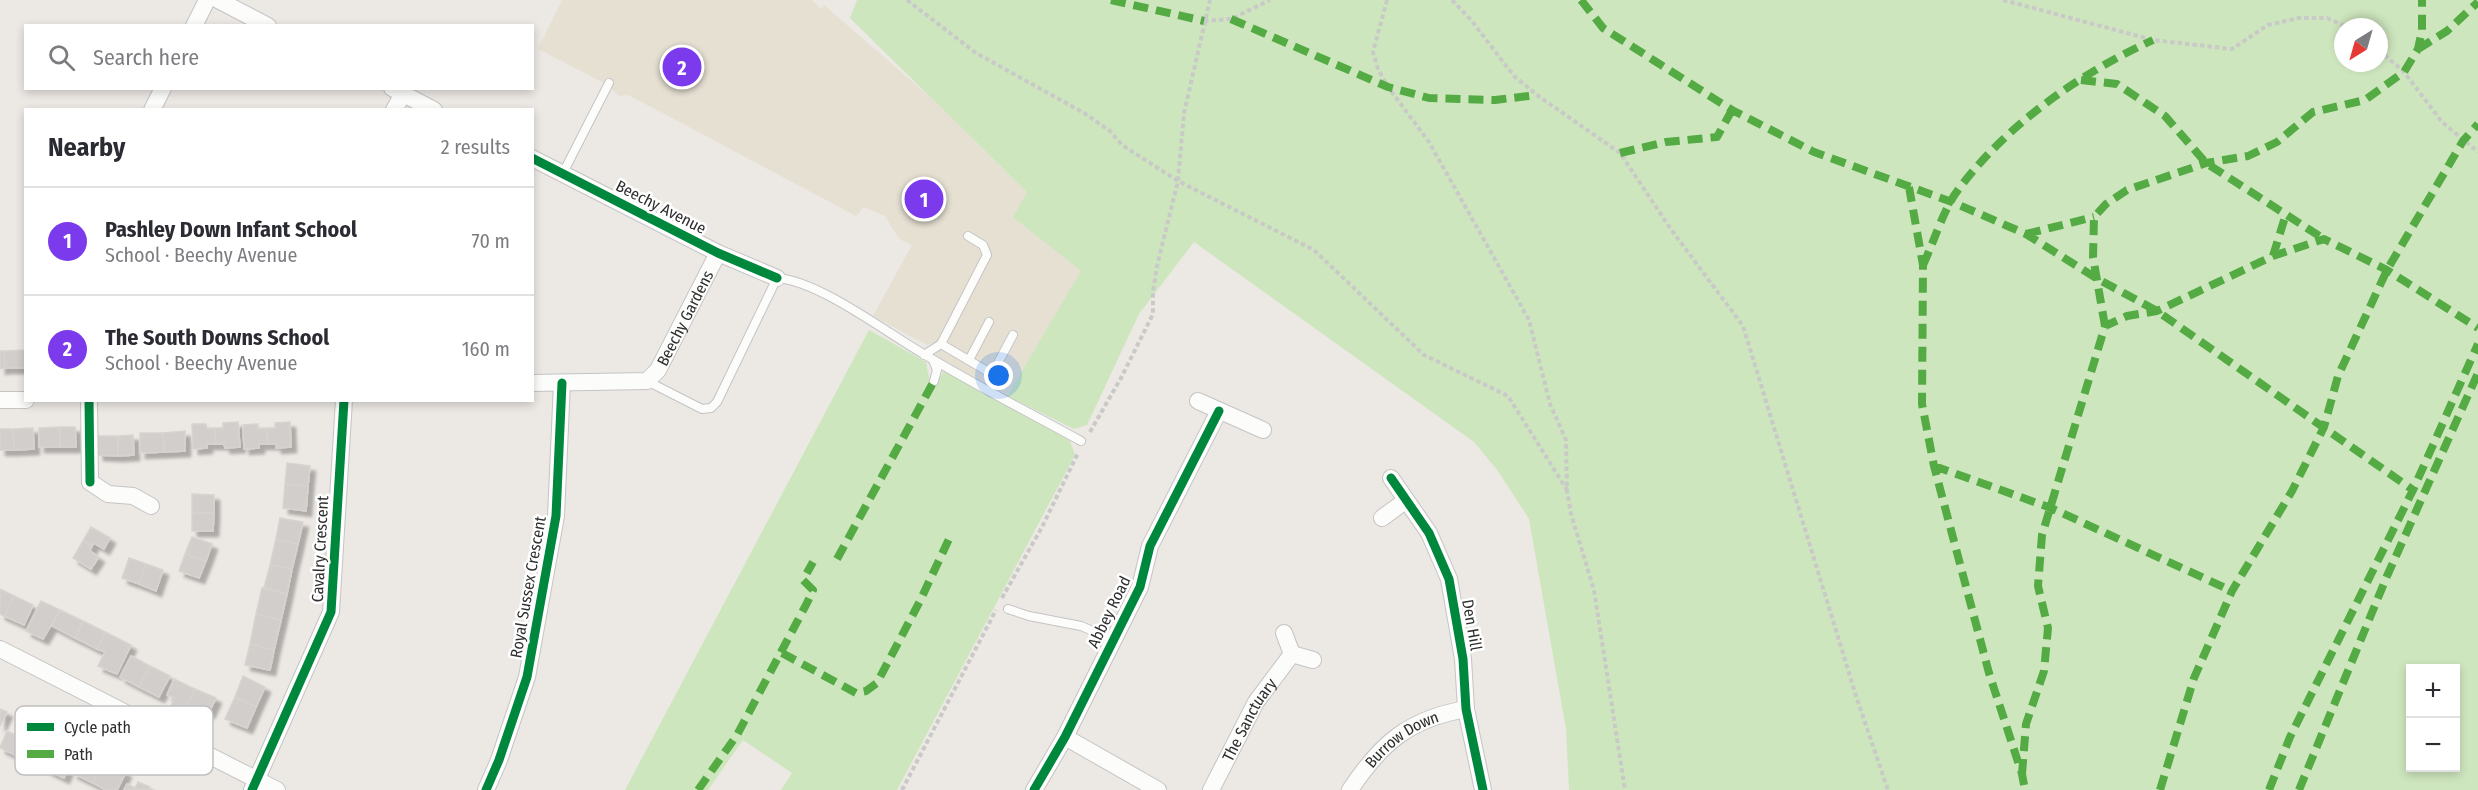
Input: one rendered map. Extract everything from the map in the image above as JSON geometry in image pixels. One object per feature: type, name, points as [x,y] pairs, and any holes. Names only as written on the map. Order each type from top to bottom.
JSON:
[{"type":"street","points":[[196,24],[207,0]]},
{"type":"street","points":[[218,0],[264,24]]},
{"type":"street","points":[[153,108],[162,90]]},
{"type":"street","points":[[394,108],[398,91],[430,108]]},
{"type":"street","name":"Beechy Avenue","points":[[534,159],[718,253],[777,278]]},
{"type":"street","name":"Beechy Gardens","points":[[647,381],[658,370],[718,253]]},
{"type":"street","points":[[534,383],[647,381]]},
{"type":"street","name":"Royal Sussex Crescent","points":[[486,790],[527,677],[556,516],[562,383]]},
{"type":"street","points":[[0,400],[24,400]]},
{"type":"street","points":[[1198,401],[1263,430]]},
{"type":"street","points":[[89,402],[85,484],[108,494],[133,496],[151,506]]},
{"type":"street","name":"Cavalry Crescent","points":[[254,785],[332,612],[344,402]]},
{"type":"street","name":"Abbey Road","points":[[1034,790],[1065,737],[1140,587],[1150,546],[1219,411]]},
{"type":"street","name":"Den Hill","points":[[1391,478],[1429,532],[1449,579],[1462,660],[1466,709],[1483,790]]},
{"type":"street","points":[[1382,518],[1405,501]]},
{"type":"street","points":[[1284,633],[1292,654],[1313,660]]},
{"type":"street","points":[[0,649],[106,706]]},
{"type":"street","name":"The Sanctuary","points":[[1211,790],[1256,702],[1292,654]]},
{"type":"street","name":"Burrow Down","points":[[1350,790],[1368,763],[1393,739],[1419,723],[1442,714],[1466,709]]},
{"type":"street","points":[[1065,737],[1158,790]]},
{"type":"street","points":[[213,763],[254,785],[277,790]]},
{"type":"lane","points":[[563,174],[609,83]]},
{"type":"lane","points":[[924,355],[941,344],[987,255],[983,246],[968,236]]},
{"type":"lane","points":[[647,381],[702,409],[711,408],[717,402],[777,278],[792,279],[816,289],[924,355],[1081,441]]},
{"type":"lane","points":[[969,360],[989,322]]},
{"type":"lane","points":[[941,344],[992,374],[1013,334]]},
{"type":"lane","points":[[933,360],[937,370],[934,381]]},
{"type":"lane","points":[[1008,609],[1029,616],[1081,626],[1112,639]]},
{"type":"path","points":[[907,0],[976,53],[1084,113],[1110,131],[1122,145],[1178,181],[1314,250],[1424,355],[1508,396],[1567,491]]},
{"type":"path","points":[[902,790],[1072,469],[1081,441],[1090,431],[1121,378],[1153,314],[1153,291],[1157,266],[1178,181],[1184,113],[1210,0]]},
{"type":"path","points":[[1204,21],[1231,19],[1270,0]]},
{"type":"path","points":[[1387,0],[1373,52],[1378,69],[1388,87],[1429,142],[1529,320],[1550,404],[1566,441],[1570,514],[1594,590],[1625,790]]},
{"type":"path","points":[[1452,0],[1472,20],[1514,76],[1537,95],[1620,153],[1670,228],[1743,326],[1856,696],[1888,790]]},
{"type":"path","points":[[2003,0],[2153,40],[2232,49],[2268,25],[2299,18],[2327,18],[2334,21]]},
{"type":"path","points":[[2388,58],[2404,72],[2442,122],[2478,152]]},
{"type":"shaded area","points":[[562,0],[812,0],[821,9],[824,5],[929,96],[1027,192],[1014,217],[1082,271],[1007,396],[937,357],[933,343],[927,345],[873,316],[912,245],[899,239],[885,216],[864,207],[856,216],[628,95],[619,96],[608,85],[538,49]]},
{"type":"green space","points":[[857,0],[2478,0],[2478,790],[1569,790],[1566,729],[1529,519],[1498,471],[1474,442],[1194,242],[1139,314],[1087,425],[1074,429],[1007,396],[1081,271],[1013,217],[1027,192],[850,18]]},
{"type":"green space","points":[[869,330],[926,362],[929,378],[937,383],[945,369],[1070,441],[1075,455],[897,790],[781,790],[792,773],[743,740],[708,790],[625,790]]},
{"type":"building","points":[[24,350],[24,368],[5,368],[4,351]]},
{"type":"building","points":[[0,351],[4,351],[5,368],[0,369]]},
{"type":"building","points":[[238,422],[240,447],[225,448],[224,444],[216,444],[215,428],[223,428],[223,423]]},
{"type":"building","points":[[290,422],[291,447],[276,448],[276,444],[267,444],[267,428],[275,428],[275,423]]},
{"type":"building","points":[[192,424],[206,424],[207,429],[215,428],[216,444],[207,444],[207,448],[193,449]]},
{"type":"building","points":[[258,424],[258,429],[267,428],[267,444],[259,444],[259,448],[244,449],[243,425]]},
{"type":"building","points":[[60,427],[60,447],[39,447],[39,428]]},
{"type":"building","points":[[60,427],[75,427],[76,447],[60,447]]},
{"type":"building","points":[[33,428],[34,449],[14,450],[13,429]]},
{"type":"building","points":[[0,429],[13,429],[14,450],[0,450]]},
{"type":"building","points":[[185,431],[185,451],[164,452],[163,433]]},
{"type":"building","points":[[140,433],[163,433],[164,452],[140,453]]},
{"type":"building","points":[[133,435],[134,455],[118,456],[118,436]]},
{"type":"building","points":[[97,436],[118,436],[118,456],[98,455]]},
{"type":"building","points":[[287,463],[310,466],[308,486],[285,484]]},
{"type":"building","points":[[285,484],[308,486],[306,511],[283,508]]},
{"type":"building","points":[[192,494],[214,495],[214,513],[192,513]]},
{"type":"building","points":[[192,513],[214,513],[213,531],[192,531]]},
{"type":"building","points":[[280,518],[303,522],[298,544],[276,539]]},
{"type":"building","points":[[91,527],[110,538],[104,549],[94,543],[92,546],[83,541]]},
{"type":"building","points":[[192,537],[212,544],[206,561],[185,554]]},
{"type":"building","points":[[276,539],[298,544],[292,569],[270,565]]},
{"type":"building","points":[[83,541],[92,546],[90,551],[99,557],[91,569],[73,558]]},
{"type":"building","points":[[185,554],[206,561],[199,578],[179,571]]},
{"type":"building","points":[[129,558],[146,564],[139,584],[122,578]]},
{"type":"building","points":[[146,564],[163,570],[156,591],[139,584]]},
{"type":"building","points":[[270,565],[292,569],[287,594],[264,588]]},
{"type":"building","points":[[262,588],[287,594],[281,620],[256,614]]},
{"type":"building","points":[[0,589],[14,596],[4,616],[0,614]]},
{"type":"building","points":[[14,596],[33,605],[24,625],[4,616]]},
{"type":"building","points":[[41,601],[60,610],[43,639],[26,631]]},
{"type":"building","points":[[60,610],[83,621],[75,638],[52,626]]},
{"type":"building","points":[[256,614],[281,620],[274,650],[250,644]]},
{"type":"building","points":[[83,621],[105,632],[97,649],[75,638]]},
{"type":"building","points":[[105,632],[131,645],[117,674],[98,666],[105,652],[97,649]]},
{"type":"building","points":[[250,644],[274,650],[270,670],[245,665]]},
{"type":"building","points":[[131,656],[150,666],[139,687],[120,677]]},
{"type":"building","points":[[150,666],[170,676],[159,697],[139,687]]},
{"type":"building","points":[[243,676],[265,687],[256,707],[235,697]]},
{"type":"building","points":[[174,679],[195,689],[187,706],[171,706],[175,698],[167,695]]},
{"type":"building","points":[[195,689],[216,698],[212,706],[187,706]]},
{"type":"building","points":[[235,697],[256,707],[247,728],[225,719]]},
{"type":"building","points":[[0,709],[7,712],[0,726]]},
{"type":"building","points":[[7,731],[15,735],[15,755],[0,748]]},
{"type":"building","points":[[76,775],[97,775],[93,783]]},
{"type":"building","points":[[97,775],[124,775],[117,790],[106,790],[93,783]]},
{"type":"building","points":[[138,782],[150,787],[149,790],[124,790],[127,784],[135,788]]},
{"type":"marked path","points":[[1111,0],[1204,21]]},
{"type":"marked path","points":[[1581,0],[1603,28],[1732,110],[1814,152],[1952,202],[2026,234],[2096,278],[2157,311],[2413,490]]},
{"type":"marked path","points":[[2105,326],[2093,257],[2094,217],[2106,204],[2127,190],[2206,163],[2248,156],[2277,142],[2313,112],[2365,100],[2404,72],[2418,49],[2422,30],[2422,0]]},
{"type":"marked path","points":[[2418,49],[2447,31],[2478,2]]},
{"type":"marked path","points":[[1231,19],[1388,87],[1429,98],[1495,100],[1537,95]]},
{"type":"marked path","points":[[1923,265],[1943,216],[1958,190],[1999,144],[2022,122],[2072,85],[2098,68],[2153,40]]},
{"type":"marked path","points":[[2081,80],[2117,84],[2165,116],[2206,163],[2324,239]]},
{"type":"marked path","points":[[1620,153],[1666,142],[1717,137],[1732,110]]},
{"type":"marked path","points":[[2160,790],[2194,678],[2232,591],[2292,491],[2324,427],[2338,376],[2387,270],[2463,141],[2478,124]]},
{"type":"marked path","points":[[1909,187],[1923,265],[1922,404],[1934,466],[1989,673],[2022,774],[2025,790]]},
{"type":"marked path","points":[[2273,256],[2286,214]]},
{"type":"marked path","points":[[2026,234],[2094,217]]},
{"type":"marked path","points":[[2022,774],[2026,724],[2044,671],[2048,628],[2038,586],[2042,535],[2105,326],[2127,316],[2157,311],[2273,256],[2324,239],[2387,270],[2478,328]]},
{"type":"marked path","points":[[2269,790],[2290,737],[2413,490],[2478,344]]},
{"type":"marked path","points":[[2299,790],[2387,576],[2478,373]]},
{"type":"marked path","points":[[837,559],[934,381]]},
{"type":"marked path","points":[[1934,466],[2051,508],[2232,591]]},
{"type":"marked path","points":[[782,653],[856,693],[866,691],[877,683],[949,539]]},
{"type":"marked path","points":[[698,790],[737,735],[807,603],[813,590],[803,580],[813,562]]},
{"type":"cycle path","points":[[534,159],[718,253],[777,278]]},
{"type":"cycle path","points":[[486,790],[499,760],[527,677],[556,516],[562,383]]},
{"type":"cycle path","points":[[89,402],[90,482]]},
{"type":"cycle path","points":[[252,790],[331,612],[344,402]]},
{"type":"cycle path","points":[[1034,790],[1065,737],[1140,587],[1150,546],[1219,411]]},
{"type":"cycle path","points":[[1391,478],[1429,533],[1449,579],[1463,659],[1466,709],[1483,790]]},
{"type":"place","name":"The South Downs School","points":[[682,67]]},
{"type":"place","name":"Pashley Down Infant School","points":[[924,199]]}]
